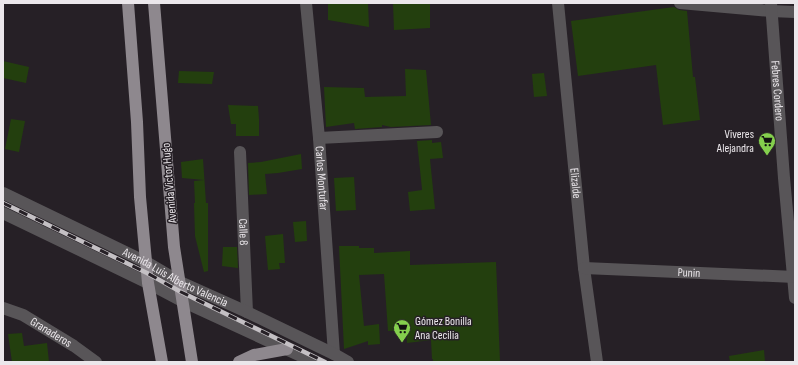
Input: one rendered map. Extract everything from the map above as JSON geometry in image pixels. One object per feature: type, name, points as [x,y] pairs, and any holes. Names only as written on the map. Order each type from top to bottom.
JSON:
[{"type":"main road","points":[[128,3],[137,122],[140,197],[146,262],[148,283],[162,362]]},
{"type":"main road","name":"Avenida Victor Hugo","points":[[154,3],[174,247],[192,362]]},
{"type":"main road","points":[[239,362],[254,355],[287,349]]},
{"type":"street","name":"Carlos Montufar","points":[[306,3],[319,138],[334,354]]},
{"type":"street","name":"Elizalde","points":[[558,3],[584,268],[597,362]]},
{"type":"street","points":[[680,3],[771,7],[795,12]]},
{"type":"street","name":"Febres Cordero","points":[[771,7],[790,178],[795,298]]},
{"type":"street","points":[[319,138],[437,132]]},
{"type":"street","name":"Calle 8","points":[[240,152],[247,312]]},
{"type":"street","name":"Avenida Luis Alberto Valencia","points":[[3,193],[146,262],[180,282],[247,312],[348,362]]},
{"type":"street","name":"Avenida Luis Alberto Valencia","points":[[3,213],[182,301],[314,362]]},
{"type":"street","name":"Punin","points":[[584,268],[794,277]]},
{"type":"street","name":"Granaderos","points":[[3,308],[23,315],[74,346],[96,362]]},
{"type":"building","points":[[328,3],[368,3],[369,27],[328,20]]},
{"type":"building","points":[[393,3],[430,3],[430,28],[394,30]]},
{"type":"building","points":[[674,7],[679,10],[687,11],[693,77],[695,77],[700,120],[663,125],[656,65],[578,76],[571,21]]},
{"type":"building","points":[[3,61],[29,67],[26,83],[3,78]]},
{"type":"building","points":[[405,69],[426,70],[431,125],[391,127],[382,125],[382,127],[355,129],[354,123],[326,127],[324,87],[364,88],[365,97],[406,96]]},
{"type":"building","points":[[179,71],[214,72],[212,84],[178,83]]},
{"type":"building","points":[[544,73],[547,96],[534,97],[532,74]]},
{"type":"building","points":[[228,105],[258,106],[259,136],[236,136],[236,124],[231,124]]},
{"type":"building","points":[[11,119],[25,121],[19,152],[5,149]]},
{"type":"building","points":[[432,140],[432,143],[441,142],[443,158],[430,159],[435,209],[410,211],[408,192],[422,190],[417,141]]},
{"type":"building","points":[[301,154],[302,169],[265,174],[267,194],[249,195],[248,163]]},
{"type":"building","points":[[203,159],[206,203],[208,203],[208,271],[204,272],[195,236],[194,181],[204,180],[182,178],[181,162]]},
{"type":"building","points":[[354,177],[356,210],[336,211],[334,178]]},
{"type":"building","points":[[306,221],[307,241],[295,242],[293,222]]},
{"type":"building","points":[[283,234],[285,263],[279,263],[280,269],[268,270],[265,236]]},
{"type":"building","points":[[339,246],[374,248],[374,253],[410,251],[410,265],[496,262],[500,362],[433,362],[431,340],[407,343],[406,330],[388,331],[384,274],[359,275],[364,326],[379,324],[380,344],[368,345],[368,341],[344,349]]},
{"type":"building","points":[[223,247],[237,247],[238,268],[222,266]]},
{"type":"building","points":[[22,333],[24,346],[47,343],[49,362],[12,362],[8,334]]},
{"type":"building","points":[[764,350],[765,362],[730,362],[729,356]]},
{"type":"railway","points":[[3,203],[325,362]]},
{"type":"place","name":"Viveres Alejandra","points":[[767,156]]},
{"type":"place","name":"Gómez Bonilla Ana Cecilia","points":[[402,343]]}]
